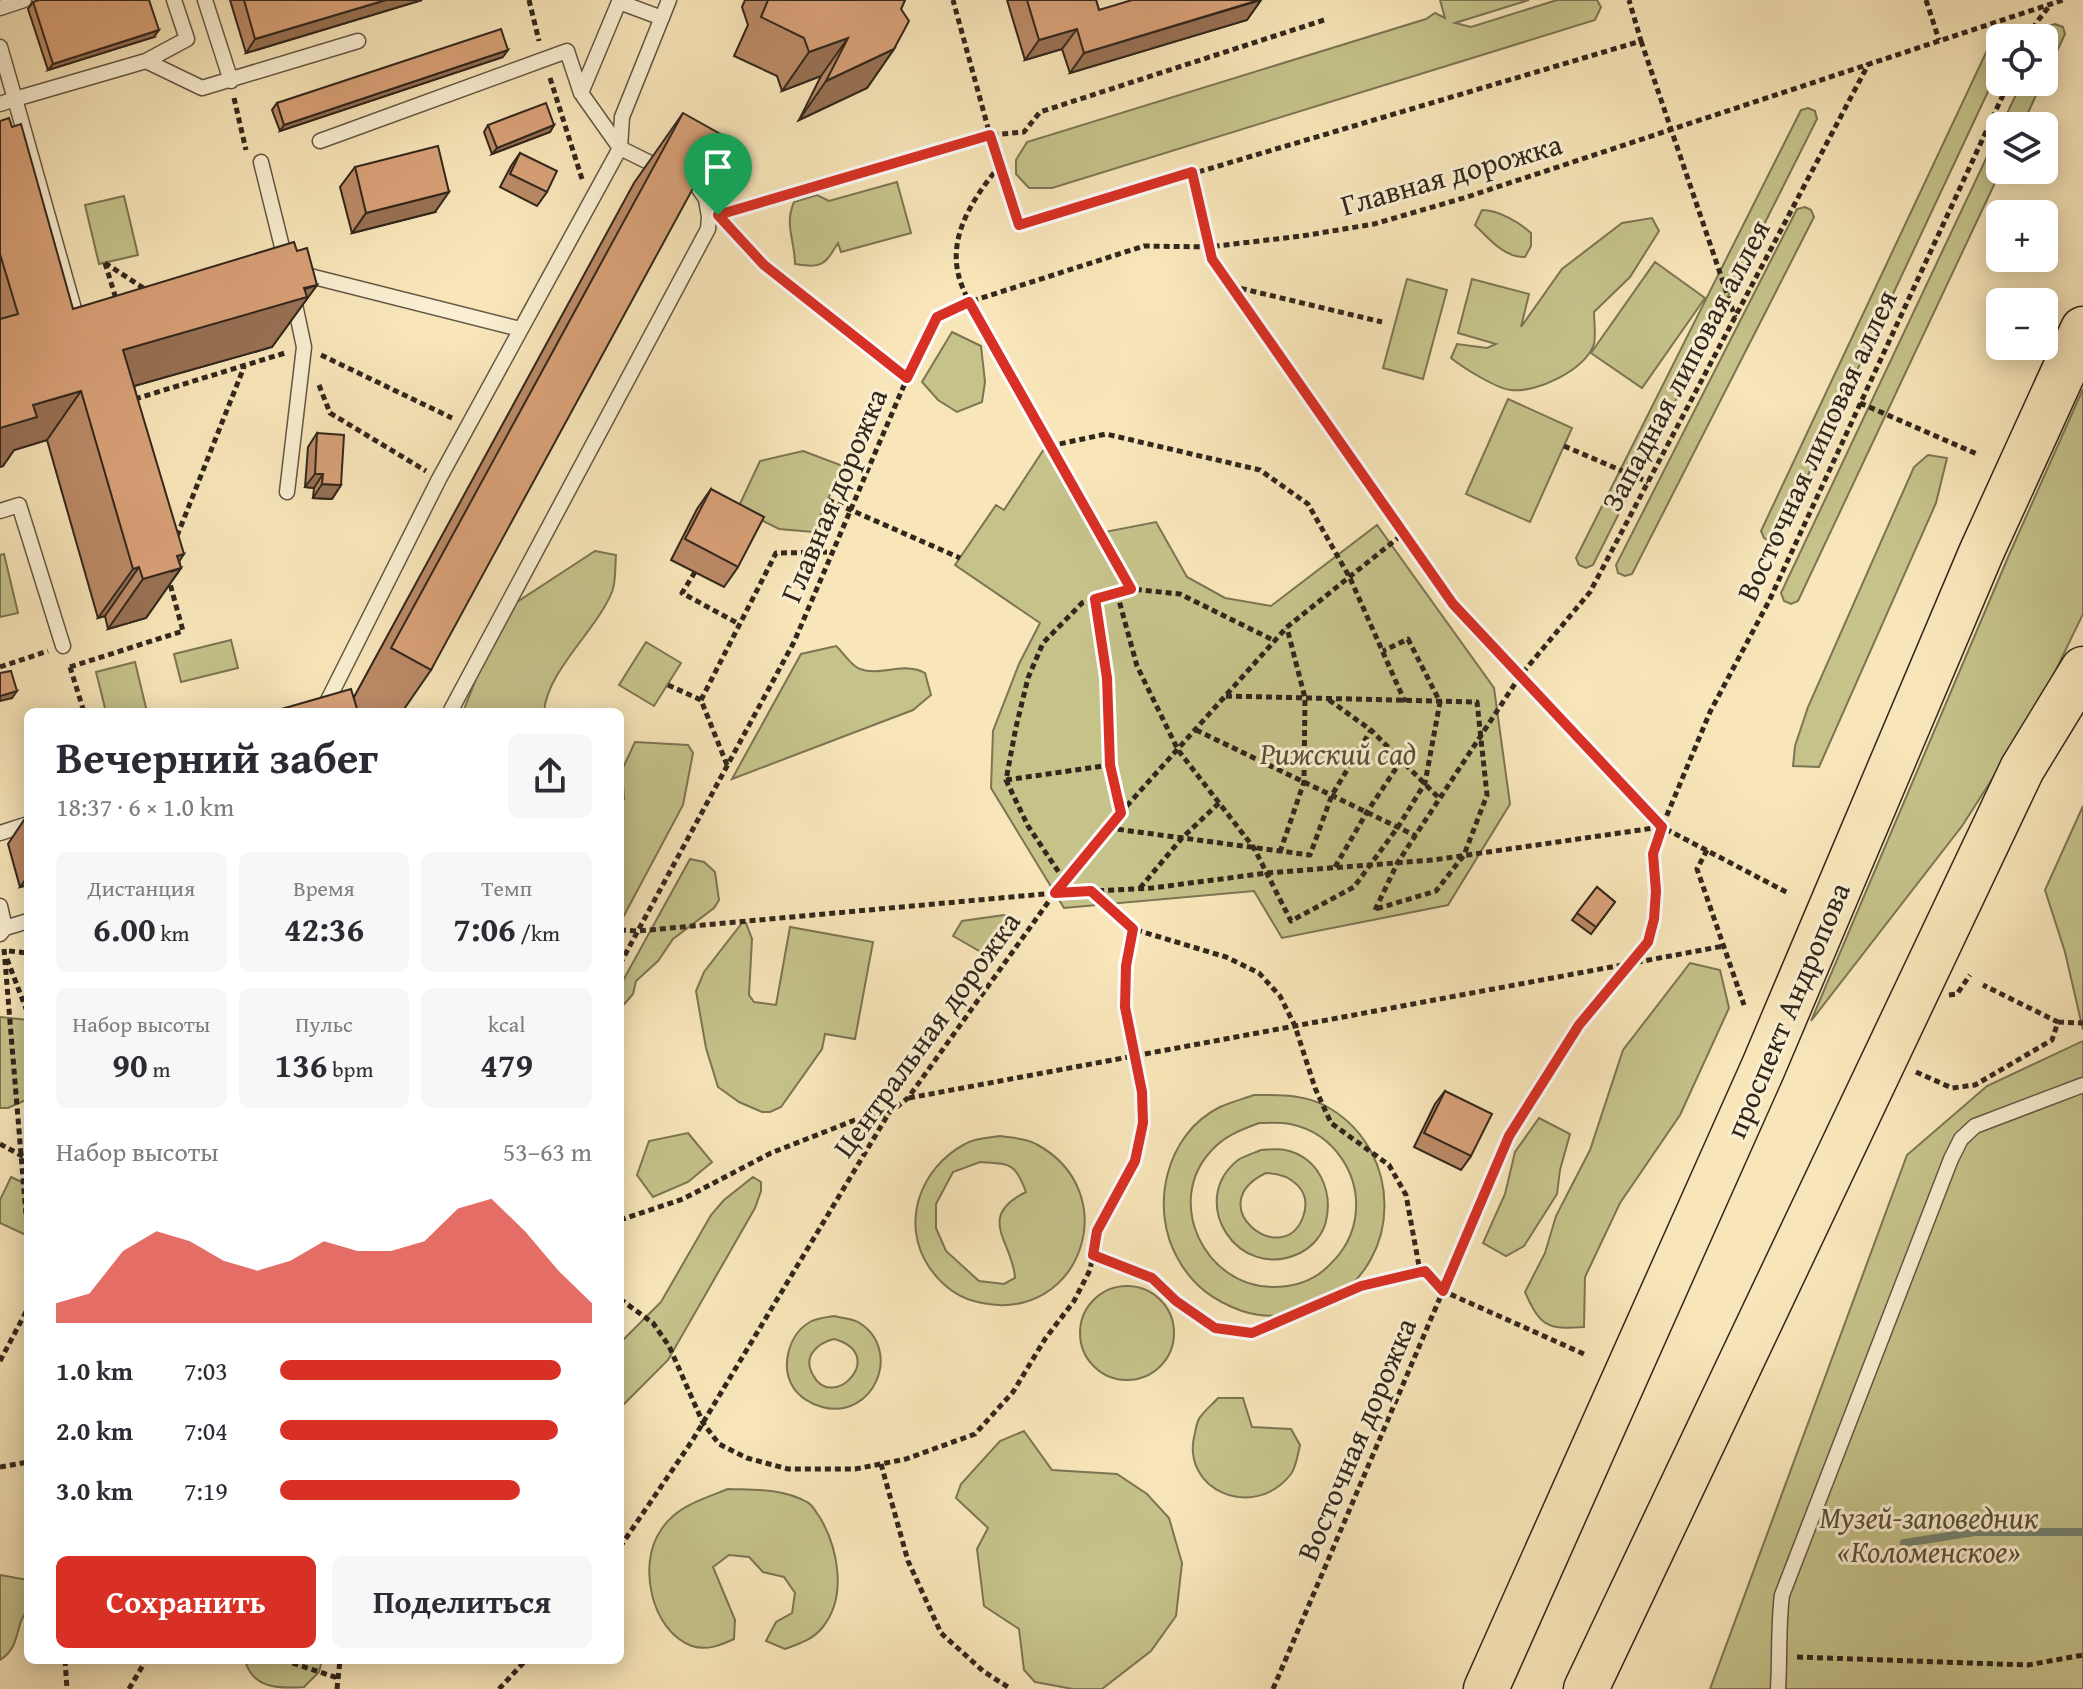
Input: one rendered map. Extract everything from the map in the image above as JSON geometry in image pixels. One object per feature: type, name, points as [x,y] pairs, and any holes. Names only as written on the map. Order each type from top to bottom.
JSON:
[{"type":"main road","name":"проспект Андропова","points":[[1486,1689],[1763,1068],[1981,553],[2083,329]]},
{"type":"main road","points":[[1586,1689],[2022,769],[2083,669]]},
{"type":"lane","points":[[0,8],[24,0]]},
{"type":"lane","points":[[7,102],[146,61],[187,39],[174,0]]},
{"type":"lane","points":[[205,0],[231,81]]},
{"type":"lane","points":[[324,708],[439,479],[620,148],[622,117],[669,0]]},
{"type":"lane","points":[[581,93],[619,2],[662,18]]},
{"type":"lane","points":[[146,61],[202,88],[358,41]]},
{"type":"lane","points":[[0,47],[7,102],[75,327],[120,311]]},
{"type":"lane","points":[[320,141],[567,51],[581,93],[620,148],[697,186],[706,199],[708,229],[452,708]]},
{"type":"lane","points":[[261,162],[304,347],[287,492]]},
{"type":"lane","points":[[272,267],[520,329]]},
{"type":"lane","points":[[0,511],[19,505],[63,646]]},
{"type":"lane","points":[[0,833],[24,825]]},
{"type":"lane","points":[[0,906],[2,931],[24,923]]},
{"type":"lane","points":[[1778,1689],[1782,1595],[1961,1139],[1975,1126],[2083,1085]]},
{"type":"path","points":[[529,0],[544,60],[590,206]]},
{"type":"path","points":[[953,0],[990,135],[1019,225],[1641,41]]},
{"type":"path","points":[[1629,0],[1735,317]]},
{"type":"path","points":[[1926,0],[1939,40]]},
{"type":"path","name":"Главная дорожка","points":[[624,957],[794,642],[907,378],[937,317],[969,302],[1144,246],[1208,247],[1374,224],[1467,197],[2063,0]]},
{"type":"path","points":[[2036,24],[2052,2]]},
{"type":"path","points":[[907,378],[764,265],[718,215],[990,135],[1024,132],[1040,112],[1324,20]]},
{"type":"path","name":"Западная липовая аллея","points":[[1464,855],[1436,891],[1375,910],[1398,862],[1520,676],[1590,592],[1869,63]]},
{"type":"path","name":"Восточная липовая аллея","points":[[1662,827],[1710,712],[1769,601],[2003,96]]},
{"type":"path","points":[[1000,165],[971,202],[958,242],[957,272],[969,302],[1131,589]]},
{"type":"path","points":[[1192,172],[1212,259],[1453,604],[1662,827],[1788,893]]},
{"type":"path","points":[[120,311],[105,263],[150,292]]},
{"type":"path","points":[[1230,286],[1382,322]]},
{"type":"path","points":[[304,347],[330,413],[439,479]]},
{"type":"path","points":[[130,401],[304,347],[469,426]]},
{"type":"path","points":[[176,536],[245,366]]},
{"type":"path","points":[[1860,403],[1977,454]]},
{"type":"path","points":[[1050,446],[1106,434],[1260,470],[1308,504],[1350,578],[1405,702]]},
{"type":"path","points":[[1564,446],[1648,482]]},
{"type":"path","points":[[828,500],[960,558]]},
{"type":"path","name":"Центральная дорожка","points":[[624,1541],[703,1423],[889,1113],[908,1098],[1064,880],[1287,627],[1403,534]]},
{"type":"path","points":[[701,700],[776,553],[833,552]]},
{"type":"path","points":[[695,572],[682,593],[739,624]]},
{"type":"path","points":[[70,667],[183,631],[169,578]]},
{"type":"path","points":[[1064,880],[1028,826],[1006,780],[1028,678],[1043,643],[1082,603],[1131,589],[1180,594],[1275,641]]},
{"type":"path","points":[[1117,593],[1137,666],[1178,750],[1254,848],[1291,921],[1354,887],[1398,827],[1425,783],[1440,702],[1408,639],[1383,651]]},
{"type":"path","points":[[1095,599],[1107,678],[1110,765],[1121,813]]},
{"type":"path","points":[[1280,852],[1304,782],[1305,698],[1287,627]]},
{"type":"path","points":[[0,667],[63,646],[83,708]]},
{"type":"path","points":[[668,685],[701,700],[727,766]]},
{"type":"path","points":[[1225,696],[1477,702],[1487,795],[1464,855]]},
{"type":"path","points":[[1328,699],[1371,730],[1440,799]]},
{"type":"path","points":[[1196,730],[1416,836]]},
{"type":"path","points":[[1306,870],[1332,795],[1371,730]]},
{"type":"path","points":[[1335,868],[1401,761]]},
{"type":"path","points":[[1006,780],[1110,765]]},
{"type":"path","points":[[1139,888],[1182,838],[1219,803]]},
{"type":"path","points":[[624,930],[1139,888],[1372,865],[1662,827]]},
{"type":"path","name":"Восточная дорожка","points":[[1273,1689],[1509,1136],[1579,1025],[1648,942],[1656,891],[1653,854],[1662,827]]},
{"type":"path","points":[[1107,828],[1310,855]]},
{"type":"path","points":[[1707,850],[1697,869],[1744,1005]]},
{"type":"path","points":[[1091,891],[1133,929],[1226,957],[1259,973],[1280,996],[1295,1026],[1315,1088],[1331,1123],[1389,1165],[1406,1195],[1419,1266],[1443,1291],[1584,1354]]},
{"type":"path","points":[[624,1302],[653,1323],[669,1346],[703,1423],[719,1444],[747,1458],[788,1469],[855,1469],[906,1459],[975,1434],[1013,1392],[1045,1339],[1074,1301],[1090,1270],[1097,1231],[1135,1161],[1143,1123],[1142,1092],[1125,1007],[1126,966],[1133,929]]},
{"type":"path","points":[[2,931],[24,1191]]},
{"type":"path","points":[[908,1098],[1724,946]]},
{"type":"path","points":[[4,951],[24,953]]},
{"type":"path","points":[[4,951],[24,1004]]},
{"type":"path","points":[[1957,994],[1970,975]]},
{"type":"path","points":[[1983,985],[2058,1022],[2083,1023]]},
{"type":"path","points":[[1912,1071],[1952,1088],[1975,1085],[2052,1040],[2058,1022]]},
{"type":"path","points":[[624,1219],[683,1199],[771,1153],[855,1120],[889,1113]]},
{"type":"path","points":[[0,1144],[24,1157]]},
{"type":"path","points":[[1093,1255],[1152,1278],[1176,1301],[1215,1328],[1252,1333],[1361,1286],[1425,1271]]},
{"type":"path","points":[[0,1361],[24,1316]]},
{"type":"path","points":[[0,1467],[24,1463]]},
{"type":"path","points":[[881,1464],[908,1561],[941,1633],[983,1671],[1011,1689]]},
{"type":"path","points":[[1780,1657],[2028,1665],[2083,1655]]},
{"type":"path","points":[[65,1664],[67,1689]]},
{"type":"path","points":[[129,1689],[144,1664]]},
{"type":"path","points":[[295,1664],[338,1678]]},
{"type":"path","points":[[337,1689],[340,1664]]},
{"type":"path","points":[[499,1689],[522,1664]]},
{"type":"green space","points":[[1440,0],[1529,0],[1455,23],[1471,27],[1557,0],[1597,0],[1601,7],[1595,20],[1052,188],[1029,188],[1016,174],[1016,160],[1027,142],[1426,19],[1435,13],[1445,18]]},
{"type":"green space","points":[[2058,25],[2063,27],[2065,34],[2058,49]]},
{"type":"green space","points":[[1986,53],[1986,96],[1778,539],[1771,542],[1764,538],[1761,531]]},
{"type":"green space","points":[[2015,96],[2036,96],[2028,112],[2008,112]]},
{"type":"green space","points":[[1808,108],[1815,111],[1817,119],[1593,565],[1586,568],[1579,565],[1576,558],[1801,110]]},
{"type":"green space","points":[[1986,159],[1986,184],[1994,184],[1798,601],[1791,604],[1784,601],[1781,593]]},
{"type":"green space","points":[[897,182],[911,233],[841,252],[838,243],[821,264],[795,264],[790,226],[794,202],[817,195],[829,201]]},
{"type":"green space","points":[[124,196],[138,255],[99,264],[85,205]]},
{"type":"green space","points":[[1805,207],[1811,210],[1814,217],[1632,574],[1625,576],[1618,573],[1616,565],[1797,209]]},
{"type":"green space","points":[[1482,210],[1508,217],[1531,233],[1531,246],[1525,257],[1504,251],[1475,225]]},
{"type":"green space","points":[[1652,218],[1659,231],[1630,277],[1594,312],[1594,344],[1589,354],[1571,371],[1534,388],[1511,390],[1489,382],[1451,358],[1457,344],[1487,348],[1496,344],[1458,333],[1472,279],[1529,294],[1521,327],[1562,269],[1622,223]]},
{"type":"green space","points":[[1655,262],[1705,298],[1642,388],[1591,353]]},
{"type":"green space","points":[[1407,279],[1447,290],[1423,379],[1383,368]]},
{"type":"green space","points":[[952,332],[981,346],[985,382],[982,402],[957,412],[938,400],[922,382]]},
{"type":"green space","points":[[2083,389],[2083,614],[2036,711],[1962,826],[1811,1021],[2009,555]]},
{"type":"green space","points":[[1508,399],[1572,428],[1530,522],[1466,494]]},
{"type":"green space","name":"Рижский сад","points":[[1048,443],[1100,533],[1156,522],[1187,577],[1225,598],[1271,606],[1377,525],[1494,688],[1510,804],[1448,905],[1282,938],[1254,891],[1064,908],[991,788],[993,731],[1019,664],[1040,623],[955,565],[996,505],[1004,510]]},
{"type":"green space","points":[[803,451],[843,466],[813,532],[779,529],[738,508],[760,461]]},
{"type":"green space","points":[[1928,455],[1947,458],[1936,503],[1819,767],[1793,766],[1795,746],[1808,707],[1914,467]]},
{"type":"green space","points":[[595,551],[616,555],[615,579],[605,607],[554,681],[545,708],[465,708],[480,669],[514,604]]},
{"type":"green space","points":[[4,554],[18,613],[0,617],[0,555]]},
{"type":"green space","points":[[231,640],[238,668],[181,682],[174,654]]},
{"type":"green space","points":[[646,642],[681,663],[654,706],[619,685]]},
{"type":"green space","points":[[836,646],[860,669],[909,668],[925,673],[931,695],[913,710],[732,779],[801,654]]},
{"type":"green space","points":[[135,662],[146,708],[105,708],[96,672]]},
{"type":"green space","points":[[635,742],[688,745],[693,753],[683,805],[624,916],[624,799],[624,766]]},
{"type":"green space","points":[[2083,806],[2083,1030],[2065,952],[2045,890]]},
{"type":"green space","points":[[690,859],[704,862],[715,872],[719,900],[714,908],[673,939],[658,961],[636,981],[633,994],[624,1004],[624,979]]},
{"type":"green space","points":[[1004,915],[1017,920],[999,949],[988,956],[953,936],[962,921]]},
{"type":"green space","points":[[742,923],[746,923],[752,939],[749,995],[754,1002],[776,1005],[790,927],[873,942],[855,1039],[825,1034],[822,1049],[781,1107],[770,1112],[762,1112],[739,1102],[718,1087],[706,1048],[696,991],[704,972]]},
{"type":"green space","points":[[1690,963],[1720,970],[1729,1008],[1680,1115],[1620,1203],[1585,1277],[1584,1327],[1553,1326],[1535,1312],[1525,1292],[1545,1253],[1556,1216],[1590,1150],[1623,1050]]},
{"type":"green space","points":[[0,1017],[24,1020],[24,1101],[0,1108]]},
{"type":"green space","name":"Музей-заповедник «Коломенское»","points":[[2083,1041],[2083,1689],[1710,1689],[1907,1155],[1987,1086]]},
{"type":"green space","points":[[1254,1095],[1294,1096],[1313,1100],[1331,1109],[1354,1128],[1371,1152],[1381,1178],[1384,1205],[1381,1233],[1371,1259],[1354,1282],[1330,1301],[1292,1314],[1267,1316],[1242,1311],[1205,1291],[1190,1277],[1178,1259],[1169,1239],[1165,1218],[1164,1196],[1168,1174],[1186,1135],[1201,1119],[1220,1107]],"holes":[[[1259,1123],[1290,1124],[1320,1136],[1342,1158],[1354,1187],[1355,1219],[1344,1248],[1319,1274],[1287,1286],[1249,1283],[1228,1273],[1211,1257],[1199,1238],[1192,1216],[1191,1193],[1198,1171],[1212,1150],[1223,1140]]]},
{"type":"green space","points":[[1539,1118],[1570,1134],[1557,1194],[1524,1246],[1506,1256],[1483,1243],[1505,1194],[1515,1152]]},
{"type":"green space","points":[[688,1133],[712,1162],[688,1182],[653,1197],[637,1175],[649,1141]]},
{"type":"green space","points":[[1000,1136],[1032,1142],[1064,1165],[1079,1192],[1085,1221],[1080,1249],[1066,1274],[1045,1293],[1016,1304],[982,1303],[952,1291],[929,1267],[916,1233],[919,1198],[936,1167],[965,1144]],"holes":[[[980,1162],[1010,1166],[1026,1192],[1002,1211],[1001,1231],[1015,1278],[1004,1284],[979,1281],[946,1251],[936,1228],[936,1204],[953,1172]]]},
{"type":"green space","points":[[1261,1150],[1285,1150],[1307,1160],[1321,1177],[1327,1198],[1326,1221],[1316,1240],[1300,1253],[1277,1259],[1257,1257],[1239,1248],[1226,1233],[1218,1215],[1217,1196],[1223,1177],[1238,1160]],"holes":[[[1266,1173],[1291,1180],[1305,1199],[1303,1217],[1293,1232],[1279,1237],[1265,1235],[1252,1227],[1243,1215],[1241,1201],[1248,1186]]]},
{"type":"green space","points":[[11,1177],[24,1183],[24,1234],[0,1223],[0,1200]]},
{"type":"green space","points":[[753,1177],[761,1182],[755,1208],[668,1360],[624,1404],[624,1339],[661,1302],[711,1215],[724,1200]]},
{"type":"green space","points":[[1118,1286],[1136,1286],[1161,1299],[1171,1315],[1174,1333],[1171,1351],[1161,1367],[1136,1380],[1118,1380],[1093,1367],[1080,1342],[1080,1324],[1093,1299]]},
{"type":"green space","points":[[834,1316],[858,1322],[872,1334],[881,1364],[877,1380],[868,1393],[856,1403],[840,1408],[822,1407],[802,1397],[793,1387],[787,1370],[792,1342],[803,1327],[812,1321]],"holes":[[[834,1339],[850,1346],[857,1356],[857,1367],[852,1377],[832,1388],[822,1385],[810,1368],[813,1351]]]},
{"type":"green space","points":[[1218,1398],[1243,1398],[1252,1427],[1291,1429],[1300,1445],[1297,1460],[1291,1474],[1276,1488],[1258,1496],[1240,1497],[1223,1493],[1209,1484],[1198,1470],[1193,1453],[1197,1424]]},
{"type":"green space","points":[[1024,1431],[1052,1470],[1117,1474],[1147,1494],[1169,1518],[1182,1563],[1176,1616],[1151,1651],[1102,1689],[1073,1689],[1035,1682],[1024,1670],[1019,1629],[984,1606],[977,1549],[988,1528],[956,1498],[961,1484],[1000,1441]]},
{"type":"green space","points":[[728,1489],[768,1491],[798,1497],[812,1506],[826,1528],[837,1572],[835,1602],[822,1628],[805,1641],[785,1649],[766,1641],[776,1622],[792,1613],[795,1593],[784,1577],[763,1572],[749,1557],[729,1555],[713,1567],[735,1620],[734,1639],[708,1648],[692,1646],[666,1626],[658,1612],[649,1578],[654,1544],[661,1530],[682,1509]]},
{"type":"green space","points":[[0,1575],[24,1579],[24,1616],[12,1648],[0,1660]]},
{"type":"green space","points":[[246,1664],[321,1664],[319,1672],[304,1687],[267,1685]]},
{"type":"building","points":[[149,0],[159,30],[53,64],[33,2]]},
{"type":"building","points":[[244,0],[386,0],[255,39]]},
{"type":"building","points":[[768,0],[905,0],[901,9],[909,21],[894,49],[826,81],[848,38],[809,52],[804,38],[761,17]]},
{"type":"building","points":[[1027,0],[1096,0],[1099,10],[1132,0],[1259,0],[1084,53],[1077,29],[1039,40]]},
{"type":"building","points":[[501,29],[508,50],[284,125],[277,103]]},
{"type":"building","points":[[546,103],[554,125],[497,148],[488,125]]},
{"type":"building","points":[[683,113],[722,135],[431,670],[391,648]]},
{"type":"building","points":[[9,118],[12,127],[21,124],[73,309],[294,242],[297,251],[307,248],[317,285],[304,288],[307,297],[123,350],[184,554],[177,556],[181,568],[143,579],[139,567],[133,569],[81,391],[33,405],[37,417],[0,428],[0,319],[18,314],[0,254],[0,121]]},
{"type":"building","points":[[438,146],[449,192],[366,213],[355,167]]},
{"type":"building","points":[[520,153],[557,171],[547,192],[510,174]]},
{"type":"building","points":[[317,433],[344,435],[341,485],[322,484],[323,474],[315,474]]},
{"type":"building","points":[[711,489],[764,517],[738,567],[685,539]]},
{"type":"building","points":[[11,671],[17,691],[0,696],[0,673]]},
{"type":"building","points":[[351,689],[357,708],[285,708]]},
{"type":"building","points":[[1597,887],[1615,902],[1596,927],[1577,913]]},
{"type":"building","points":[[1445,1091],[1492,1114],[1471,1156],[1424,1133]]},
{"type":"waterway","points":[[1904,1543],[1975,1532],[2083,1532]]},
{"type":"route","points":[[990,135],[1019,225],[1192,172],[1212,259],[1453,604],[1662,827],[1653,854],[1656,891],[1648,942],[1579,1025],[1509,1136],[1443,1291],[1425,1271],[1361,1286],[1252,1333],[1215,1328],[1176,1301],[1152,1278],[1093,1255],[1097,1231],[1135,1161],[1143,1123],[1142,1092],[1125,1007],[1126,966],[1133,929],[1091,891],[1055,893],[1121,813],[1110,765],[1107,678],[1095,599],[1131,589],[969,302],[937,317],[907,378],[764,265],[718,215],[990,135]]}]
